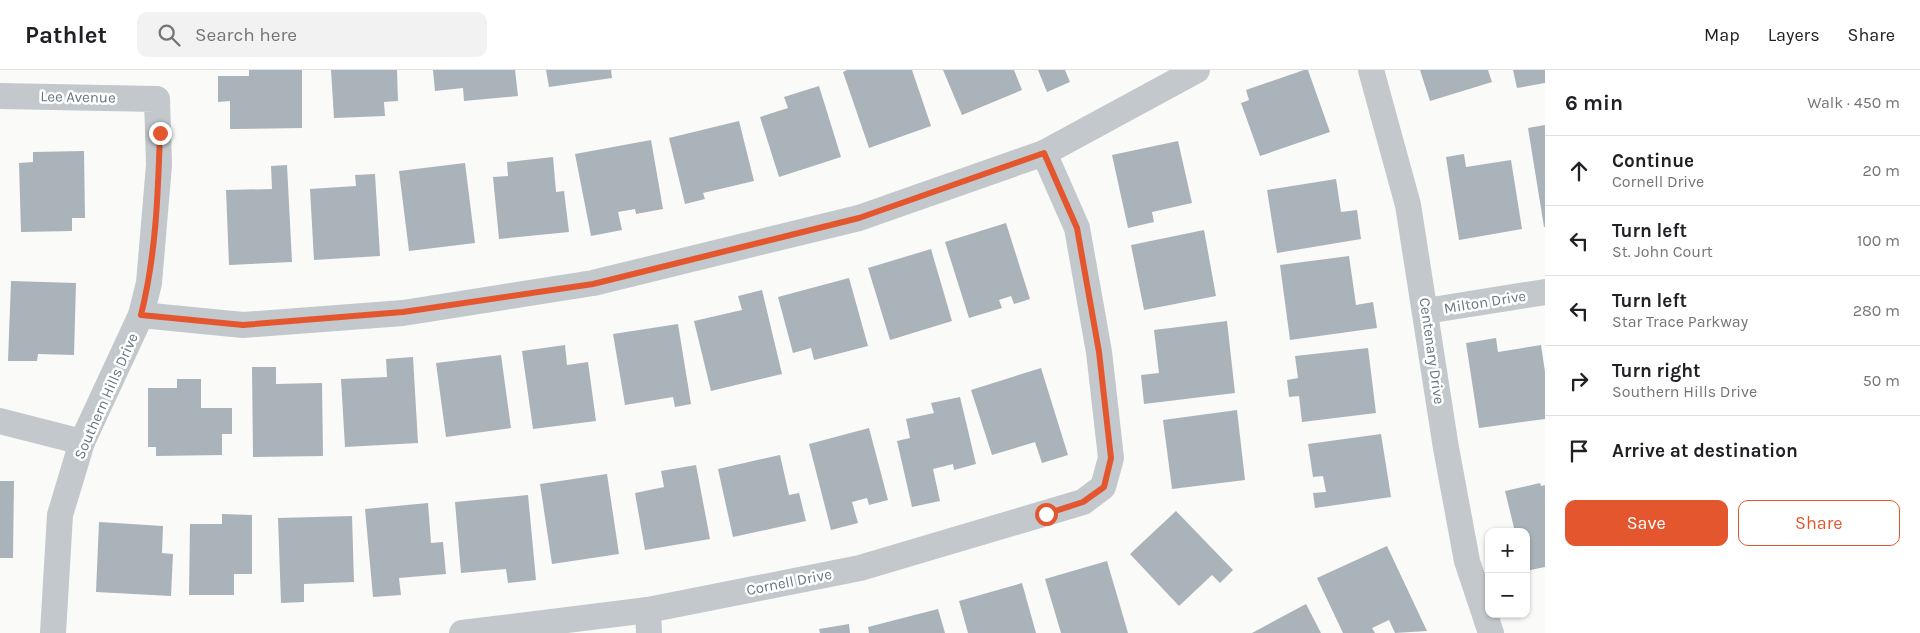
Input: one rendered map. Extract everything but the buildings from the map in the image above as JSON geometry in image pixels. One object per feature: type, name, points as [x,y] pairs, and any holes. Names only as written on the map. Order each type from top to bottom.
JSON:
[{"type":"street","points":[[141,315],[252,324],[403,312],[593,284],[859,218],[1044,153],[1197,70]]},
{"type":"street","name":"Centenary Drive","points":[[1371,70],[1408,205],[1446,448],[1467,561],[1491,633]]},
{"type":"street","name":"Lee Avenue","points":[[0,96],[157,98]]},
{"type":"street","name":"Southern Hills Drive","points":[[53,633],[60,515],[82,442],[141,315],[149,284],[156,211],[160,133],[157,98]]},
{"type":"street","name":"Cornell Drive","points":[[462,633],[649,622],[860,568],[1083,502],[1104,487],[1111,458],[1099,352],[1077,228],[1044,153]]},
{"type":"street","name":"Milton Drive","points":[[1426,311],[1545,292]]},
{"type":"street","points":[[0,421],[82,442]]},
{"type":"route","points":[[160,133],[153,252],[149,284],[141,315],[243,325],[403,312],[593,284],[859,218],[1044,153],[1077,228],[1099,352],[1111,458],[1104,487],[1083,502],[1046,514]]}]
